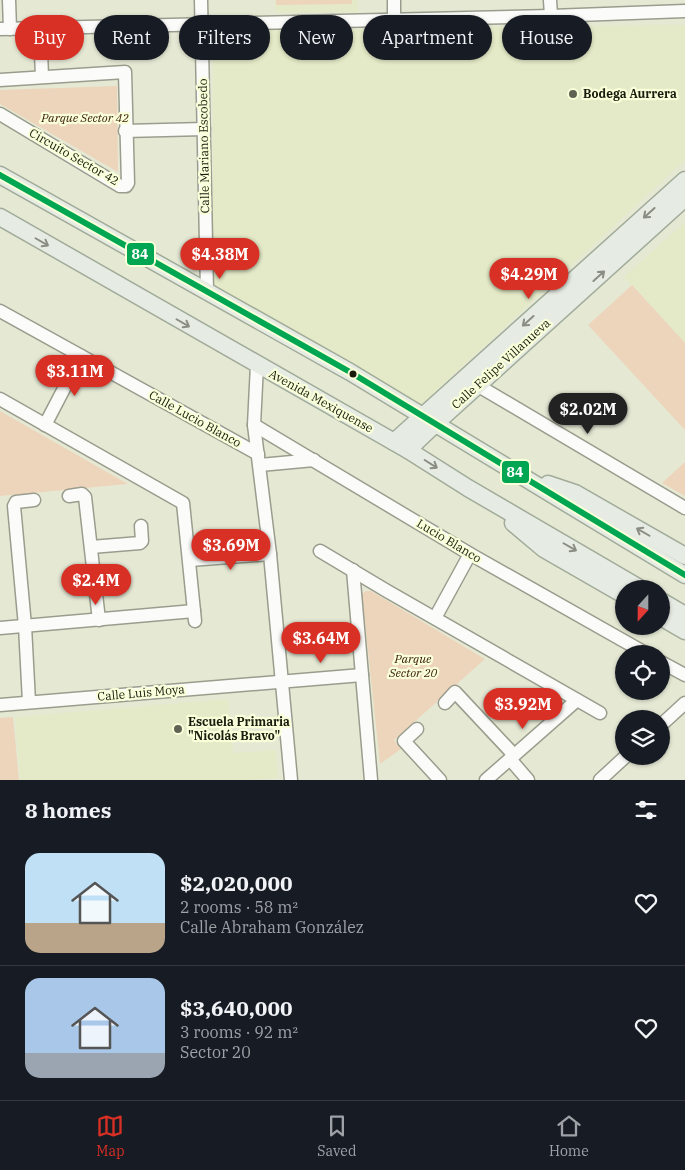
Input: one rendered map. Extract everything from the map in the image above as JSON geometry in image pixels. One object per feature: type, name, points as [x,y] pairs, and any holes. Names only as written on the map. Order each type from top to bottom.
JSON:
[{"type":"main road","points":[[0,175],[350,372],[685,575]]},
{"type":"main road","name":"Calle Felipe Villanueva","points":[[401,446],[685,180]]},
{"type":"main road","name":"Calle Felipe Villanueva","points":[[429,420],[478,386],[685,198]]},
{"type":"main road","name":"Avenida Mexiquense","points":[[0,218],[401,446],[468,488],[626,580]]},
{"type":"main road","points":[[516,473],[575,493],[685,556]]},
{"type":"main road","points":[[468,488],[544,548],[615,590]]},
{"type":"main road","points":[[670,606],[685,615]]},
{"type":"main road","points":[[670,622],[685,631]]},
{"type":"street","points":[[5,29],[9,0]]},
{"type":"street","name":"Calle Mariano Escobedo","points":[[200,0],[201,15]]},
{"type":"street","points":[[394,0],[394,15]]},
{"type":"street","points":[[550,0],[550,15]]},
{"type":"street","points":[[577,15],[685,11]]},
{"type":"street","points":[[270,23],[363,20]]},
{"type":"street","points":[[84,28],[179,26]]},
{"type":"street","points":[[41,60],[42,76]]},
{"type":"street","name":"Calle Mariano Escobedo","points":[[203,60],[208,291]]},
{"type":"street","name":"Circuito Sector 42","points":[[0,80],[125,72],[125,131],[128,183],[126,186],[120,186],[0,114]]},
{"type":"street","points":[[125,131],[204,129]]},
{"type":"street","name":"Calle Lucio Blanco","points":[[0,311],[259,460]]},
{"type":"street","points":[[45,425],[80,356]]},
{"type":"street","points":[[257,365],[254,425],[270,554],[291,780]]},
{"type":"street","points":[[478,386],[685,508]]},
{"type":"street","points":[[0,399],[183,503],[194,616],[98,620],[0,628]]},
{"type":"street","name":"Lucio Blanco","points":[[254,425],[470,554],[631,645]]},
{"type":"street","points":[[259,460],[314,460]]},
{"type":"street","points":[[69,496],[84,496],[98,620]]},
{"type":"street","points":[[29,702],[25,626],[14,506],[16,502],[34,500]]},
{"type":"street","points":[[90,547],[140,543],[142,541],[141,526]]},
{"type":"street","points":[[320,551],[600,713]]},
{"type":"street","points":[[190,560],[270,554]]},
{"type":"street","points":[[435,618],[470,554]]},
{"type":"street","points":[[353,570],[371,780]]},
{"type":"street","points":[[670,667],[685,675]]},
{"type":"street","name":"Calle Luis Moya","points":[[0,704],[362,675]]},
{"type":"street","points":[[444,703],[455,692],[512,757],[528,780]]},
{"type":"street","points":[[486,780],[577,700]]},
{"type":"street","points":[[670,717],[685,704]]},
{"type":"street","points":[[417,729],[404,741],[440,780]]},
{"type":"street","points":[[600,780],[616,765]]},
{"type":"shaded area","points":[[275,0],[358,0],[358,12],[275,12]]},
{"type":"shaded area","points":[[685,25],[685,160],[417,408],[213,292],[213,60],[270,60],[270,30],[280,30],[280,60],[353,60],[353,29],[363,29],[363,60],[492,60],[492,27],[502,27],[502,60],[592,60],[592,26]]},
{"type":"shaded area","points":[[685,222],[685,343],[624,277]]},
{"type":"shaded area","points":[[228,699],[233,753],[276,750],[278,778],[250,780],[20,780],[15,717]]},
{"type":"green space","points":[[276,0],[352,0],[352,4],[276,5]]},
{"type":"green space","name":"Parque Sector 42","points":[[117,86],[118,172],[0,104],[0,90]]},
{"type":"green space","points":[[632,285],[685,343],[685,430],[588,325]]},
{"type":"green space","points":[[0,411],[128,484],[0,496]]},
{"type":"green space","points":[[685,462],[685,496],[662,483]]},
{"type":"green space","name":"Parque Sector 20","points":[[366,591],[371,591],[485,659],[394,740],[401,749],[380,764],[362,594]]},
{"type":"green space","points":[[13,717],[19,780],[0,780],[0,718]]},
{"type":"transit line","name":"84","points":[[0,175],[350,372],[685,575]]},
{"type":"place","name":"Bodega Aurrera","points":[[573,94]]},
{"type":"place","name":"Escuela Primaria \"Nicolás Bravo\"","points":[[178,729]]}]
